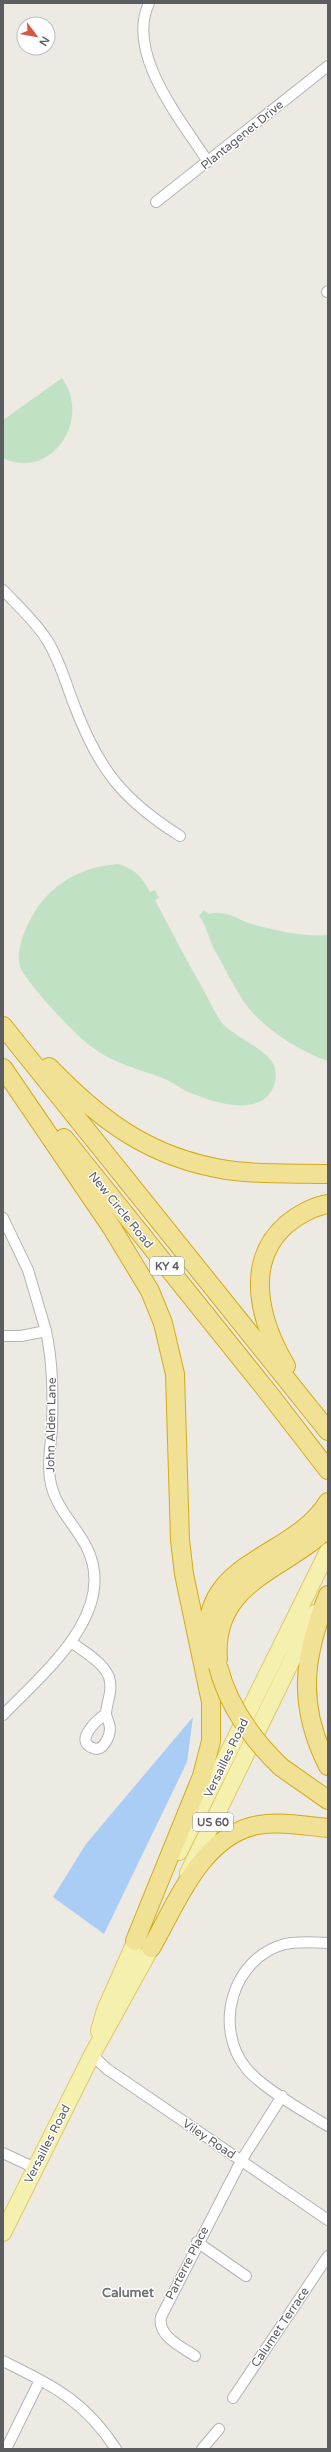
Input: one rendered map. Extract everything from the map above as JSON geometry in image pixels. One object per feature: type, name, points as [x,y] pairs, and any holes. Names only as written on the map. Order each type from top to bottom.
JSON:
[{"type":"highway","points":[[3,1020],[88,1107],[141,1141],[193,1164],[229,1170],[328,1174]]},
{"type":"highway","name":"New Circle Road","points":[[3,1026],[323,1424]]},
{"type":"highway","name":"New Circle Road","points":[[3,1063],[266,1390],[328,1470]]},
{"type":"highway","points":[[3,1068],[136,1266],[150,1290],[163,1323],[175,1374],[180,1540],[183,1567],[208,1685],[212,1723],[207,1759],[143,1944]]},
{"type":"highway","points":[[323,1424],[283,1362],[272,1338],[262,1309],[259,1276],[263,1259],[279,1231],[303,1214],[328,1204]]},
{"type":"highway","points":[[208,1685],[210,1655],[208,1626],[221,1590],[248,1563],[312,1523],[328,1502]]},
{"type":"highway","points":[[328,1528],[317,1538],[265,1571],[238,1596],[222,1625],[218,1646],[218,1666],[230,1699],[248,1730],[281,1768],[328,1800]]},
{"type":"highway","points":[[328,1595],[310,1645],[306,1688],[311,1726],[328,1766]]},
{"type":"highway","points":[[143,1944],[210,1850],[227,1837],[243,1828],[259,1825],[275,1824],[328,1828]]},
{"type":"main road","name":"Versailles Road","points":[[143,1944],[328,1551]]},
{"type":"main road","name":"Versailles Road","points":[[3,2233],[92,2055],[105,2010],[143,1944],[328,1587]]},
{"type":"street","points":[[149,3],[143,29],[151,68],[161,88],[208,162]]},
{"type":"street","name":"Plantagenet Drive","points":[[156,202],[328,66]]},
{"type":"street","points":[[3,590],[28,614],[48,640],[90,744],[107,774],[130,799],[157,822],[180,836]]},
{"type":"street","name":"John Alden Lane","points":[[3,1218],[28,1270],[46,1332],[52,1362],[53,1399],[49,1464],[50,1479],[57,1501],[88,1548],[93,1576],[92,1595],[87,1615],[79,1633],[3,1715]]},
{"type":"street","points":[[3,1336],[21,1336],[46,1332]]},
{"type":"street","points":[[71,1642],[98,1663],[109,1677],[111,1694],[106,1714]]},
{"type":"street","points":[[328,1943],[296,1942],[273,1949],[253,1964],[244,1974],[231,2000],[229,2024],[237,2054],[251,2073],[282,2096],[328,2126]]},
{"type":"street","name":"Viley Road","points":[[92,2055],[107,2069],[328,2220]]},
{"type":"street","name":"Parterre Place","points":[[195,2356],[168,2336],[160,2323],[197,2242],[240,2160],[282,2096]]},
{"type":"street","points":[[3,2152],[35,2168]]},
{"type":"street","points":[[197,2242],[246,2276]]},
{"type":"street","name":"Calumet Terrace","points":[[233,2398],[328,2256]]},
{"type":"street","points":[[3,2361],[61,2390],[82,2407],[116,2449]]},
{"type":"street","points":[[6,2449],[40,2380]]},
{"type":"street","points":[[202,2449],[219,2429]]},
{"type":"green space","points":[[62,378],[70,395],[72,412],[69,429],[61,443],[50,454],[36,461],[20,463],[3,458],[3,420]]},
{"type":"green space","points":[[118,864],[129,868],[137,874],[150,892],[155,890],[159,898],[155,900],[214,1011],[222,1023],[228,1029],[266,1055],[272,1062],[276,1071],[275,1082],[269,1094],[262,1100],[253,1104],[232,1105],[211,1100],[189,1093],[165,1079],[109,1058],[92,1047],[75,1032],[52,1009],[24,974],[19,960],[20,946],[34,913],[42,902],[59,885],[70,878],[92,869]]},
{"type":"green space","points":[[204,910],[209,914],[227,914],[255,925],[282,931],[310,935],[328,935],[328,1061],[304,1051],[280,1036],[259,1019],[250,1009],[238,993],[214,949],[205,926],[199,916]]},
{"type":"water","points":[[193,1717],[187,1762],[104,1934],[53,1897],[86,1844]]},
{"type":"district","name":"Calumet","points":[[128,2293]]}]
